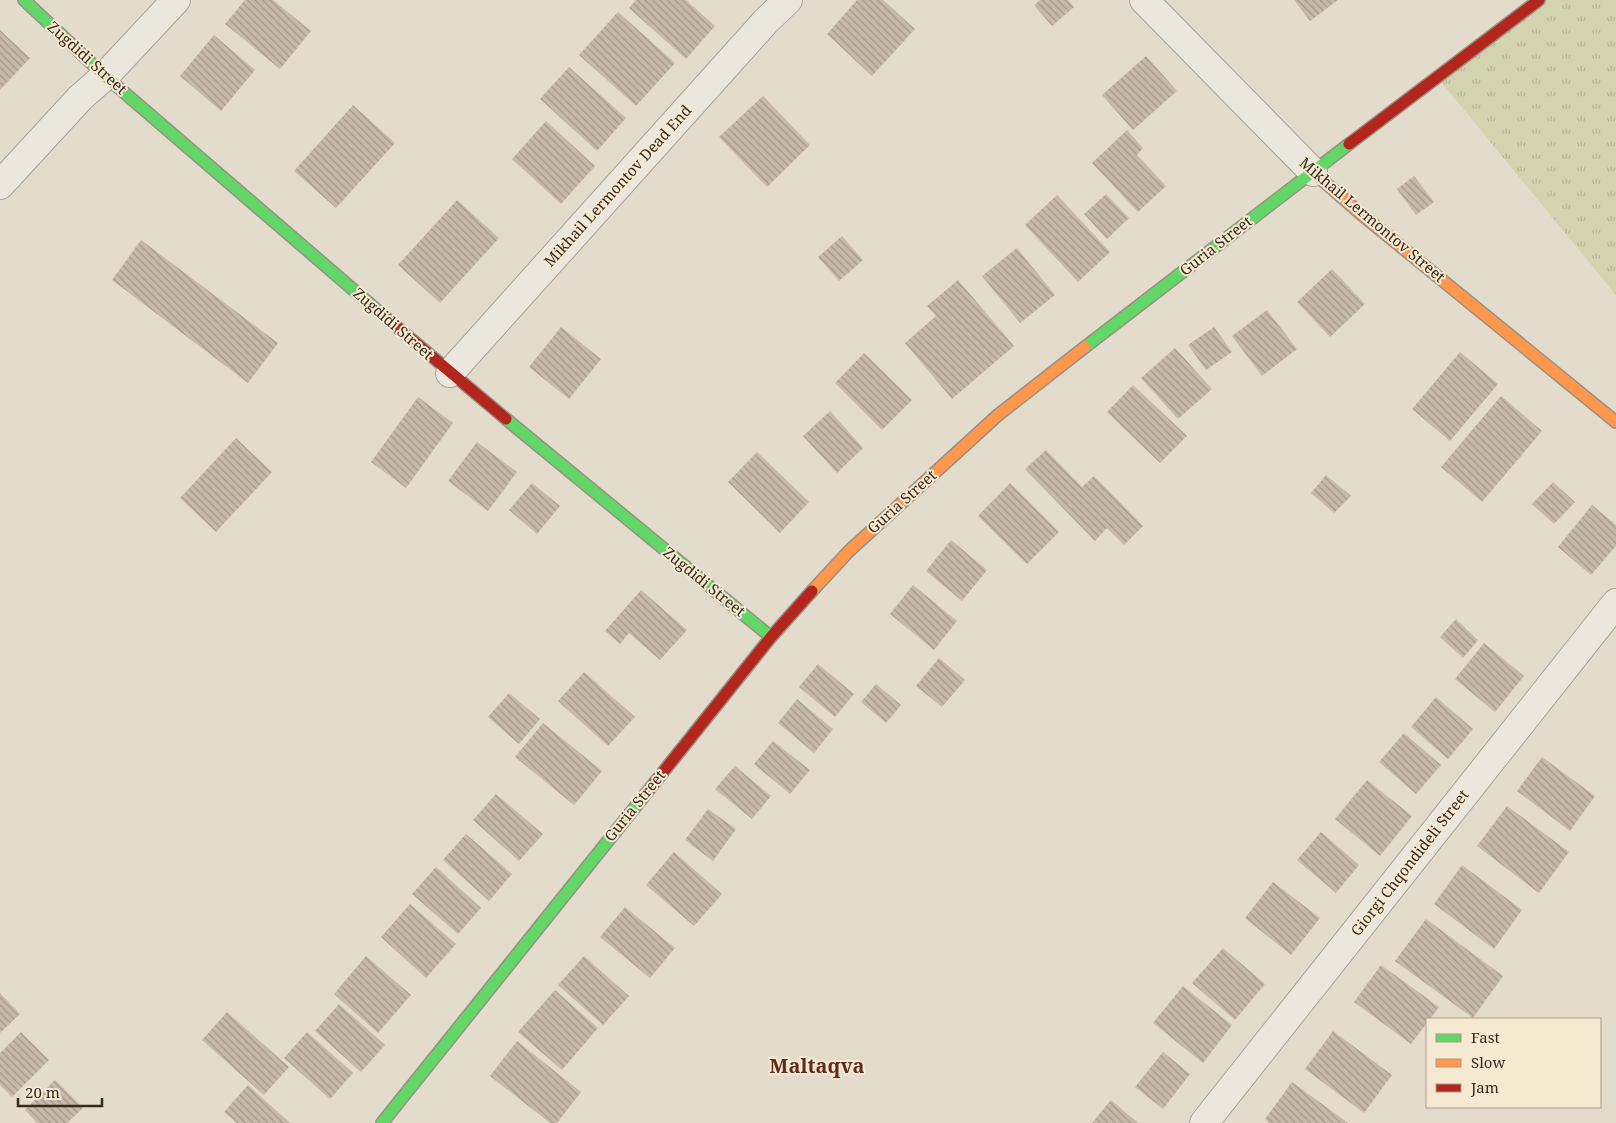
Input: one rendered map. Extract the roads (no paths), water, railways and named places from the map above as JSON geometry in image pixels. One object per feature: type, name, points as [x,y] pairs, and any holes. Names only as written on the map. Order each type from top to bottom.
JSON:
[{"type":"main road","name":"Zugdidi Street","points":[[24,0],[105,76],[450,373],[771,637]]},
{"type":"main road","name":"Guria Street","points":[[382,1123],[771,637],[849,551],[998,415],[1539,0]]},
{"type":"main road","name":"Mikhail Lermontov Street","points":[[1313,172],[1616,422]]},
{"type":"street","points":[[0,185],[80,98],[105,76],[176,0]]},
{"type":"street","name":"Mikhail Lermontov Dead End","points":[[450,373],[766,21],[788,0]]},
{"type":"street","name":"Mikhail Lermontov Street","points":[[1144,0],[1313,172]]},
{"type":"street","name":"Giorgi Chqondideli Street","points":[[1204,1123],[1616,603]]},
{"type":"district","name":"Maltaqva","points":[[817,1066]]}]
